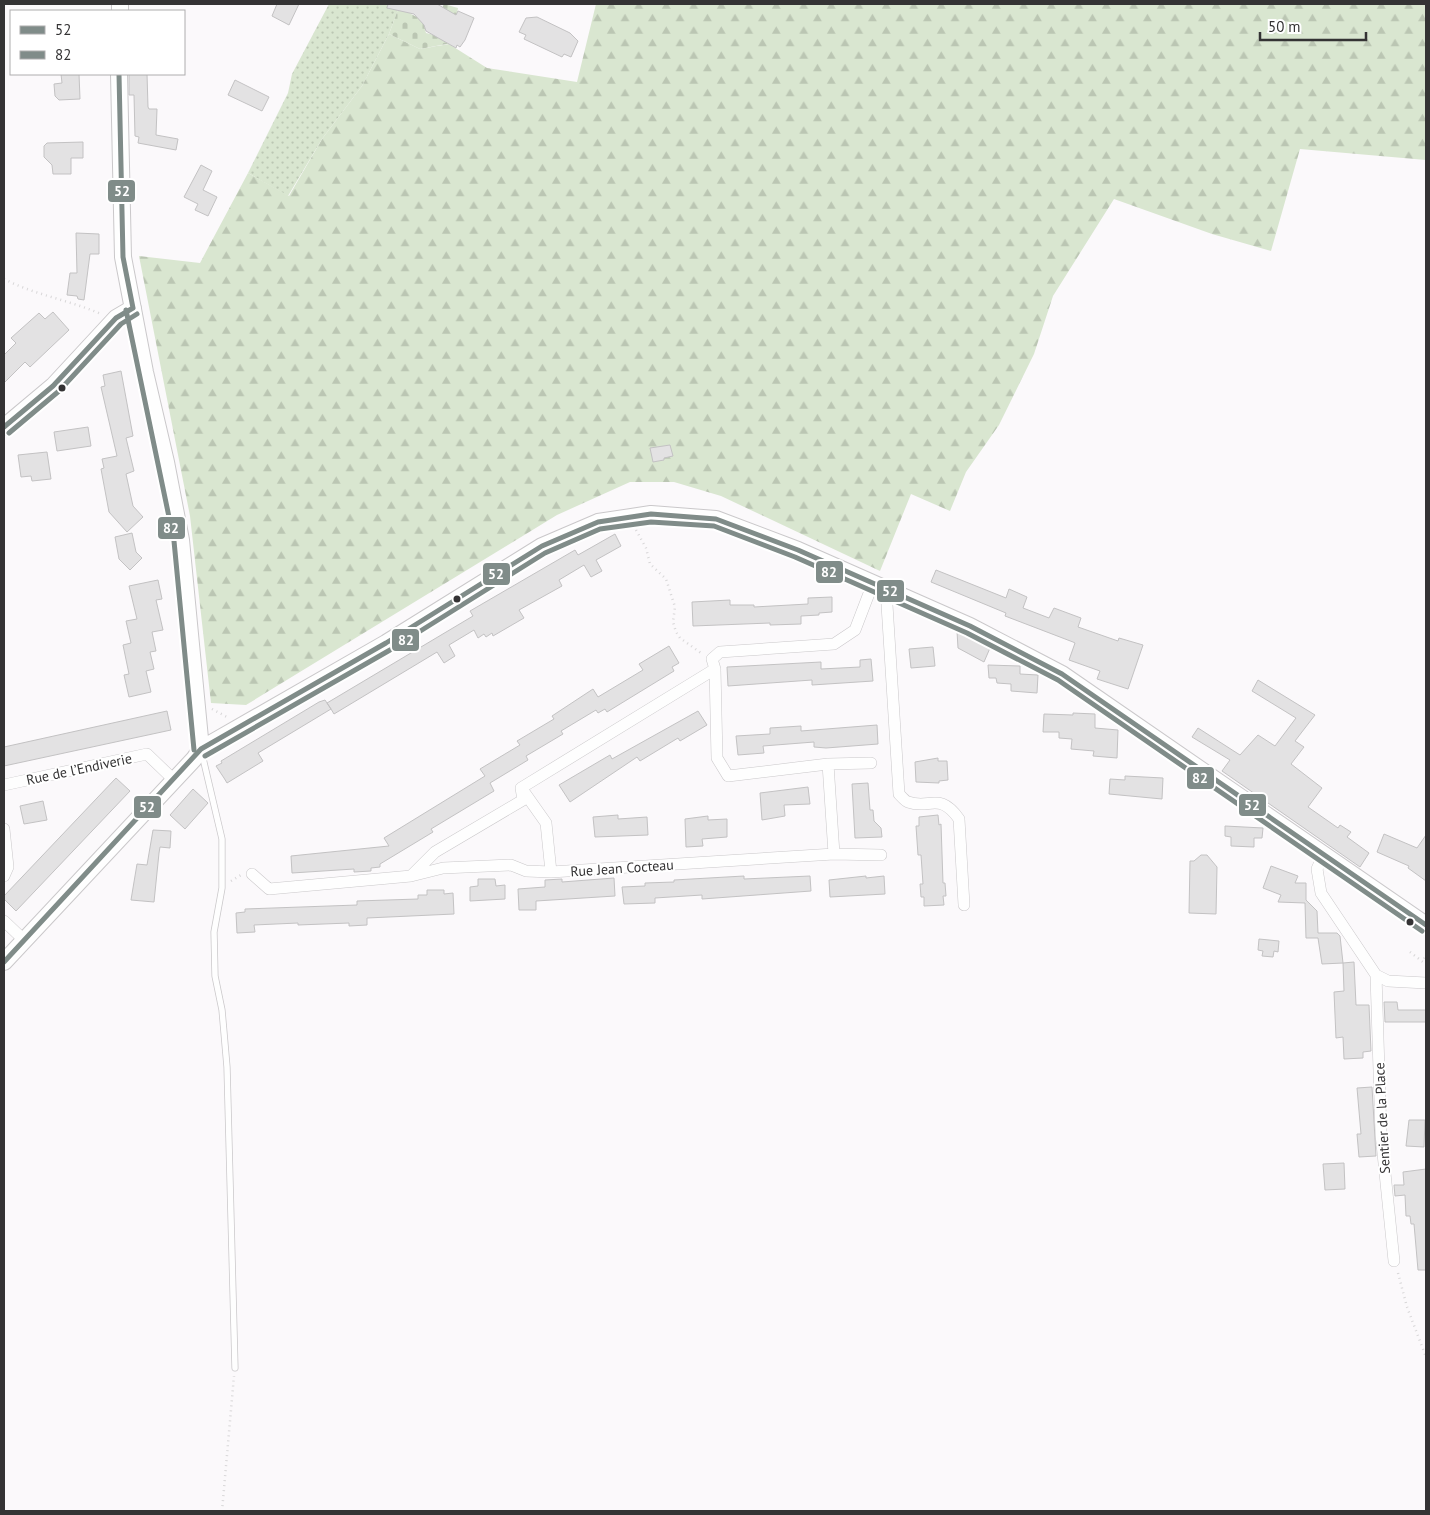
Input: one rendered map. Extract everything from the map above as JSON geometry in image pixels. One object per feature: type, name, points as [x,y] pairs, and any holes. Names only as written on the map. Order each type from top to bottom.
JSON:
[{"type":"street","points":[[119,75],[123,257],[145,372],[166,462],[181,540],[201,748]]},
{"type":"street","points":[[4,427],[53,386],[124,311],[133,308]]},
{"type":"street","points":[[4,962],[174,780],[201,748],[377,648],[542,546],[598,522],[668,514],[716,519],[798,550],[970,626],[1062,674],[1426,925]]},
{"type":"street","points":[[871,763],[828,764],[728,776],[717,758],[715,669],[712,659],[720,652],[834,644],[854,630],[880,586]]},
{"type":"street","points":[[880,586],[898,794],[909,802],[938,802],[951,809],[958,820],[964,906]]},
{"type":"street","points":[[521,788],[715,669]]},
{"type":"street","name":"Rue de l’Endiverie","points":[[4,785],[147,754],[174,780]]},
{"type":"street","points":[[828,764],[834,854]]},
{"type":"street","points":[[521,788],[546,823],[551,872]]},
{"type":"street","points":[[411,876],[435,852],[523,800],[521,788]]},
{"type":"street","points":[[4,829],[8,867],[4,876]]},
{"type":"street","name":"Rue Jean Cocteau","points":[[252,874],[268,889],[411,876],[443,868],[511,865],[526,871],[551,872],[834,854],[881,855]]},
{"type":"street","points":[[1322,855],[1317,869],[1321,893],[1376,975],[1388,981],[1426,983]]},
{"type":"street","points":[[4,921],[24,940]]},
{"type":"street","name":"Sentier de la Place","points":[[1376,975],[1381,1134],[1394,1261]]},
{"type":"lane","points":[[201,748],[222,839],[222,888],[214,932],[215,976],[222,1010],[227,1068],[235,1368]]},
{"type":"path","points":[[4,279],[26,291],[75,303],[103,315],[111,324]]},
{"type":"path","points":[[629,517],[646,548],[650,564],[666,579],[675,607],[673,622],[680,638],[700,653],[720,652]]},
{"type":"path","points":[[222,888],[240,875],[252,874]]},
{"type":"path","points":[[1410,952],[1423,962],[1426,954]]},
{"type":"path","points":[[1394,1261],[1407,1307],[1426,1357]]},
{"type":"path","points":[[222,1511],[235,1368]]},
{"type":"green space","points":[[329,4],[400,4],[389,34],[362,86],[322,139],[288,196],[248,173],[288,93],[292,74]]},
{"type":"green space","points":[[400,4],[406,4],[405,6],[411,14],[421,19],[421,22],[423,20],[426,33],[435,35],[439,14],[444,4],[458,8],[452,43],[420,49],[389,34]]},
{"type":"green space","points":[[596,4],[1426,4],[1426,160],[1300,149],[1271,251],[1212,234],[1114,199],[1053,296],[1034,354],[999,425],[966,472],[950,511],[911,494],[880,571],[721,496],[674,482],[630,482],[557,515],[246,705],[211,703],[190,516],[139,256],[200,263],[248,173],[289,196],[322,139],[362,86],[389,34],[420,49],[449,44],[487,68],[577,82]]},
{"type":"building","points":[[277,4],[299,4],[289,25],[272,16]]},
{"type":"building","points":[[388,4],[437,4],[456,15],[458,11],[474,18],[465,40],[460,47],[457,45],[456,48],[426,31],[424,25],[414,14],[387,8]]},
{"type":"building","points":[[537,17],[570,33],[578,41],[571,57],[564,54],[562,57],[524,39],[526,35],[519,32],[526,18]]},
{"type":"building","points":[[61,75],[79,75],[80,99],[59,100],[55,96],[54,84],[62,83]]},
{"type":"building","points":[[129,75],[147,75],[148,107],[149,109],[157,109],[156,135],[178,139],[176,150],[138,143],[139,137],[135,136],[134,95],[129,95]]},
{"type":"building","points":[[235,80],[269,97],[262,111],[228,95]]},
{"type":"building","points":[[83,142],[83,158],[71,158],[71,174],[53,174],[52,165],[44,157],[44,146],[47,143]]},
{"type":"building","points":[[201,165],[212,171],[203,190],[217,197],[208,216],[195,210],[198,204],[184,197]]},
{"type":"building","points":[[76,233],[99,234],[99,254],[90,254],[84,300],[78,299],[77,296],[67,295],[70,273],[77,273]]},
{"type":"building","points":[[53,312],[69,330],[30,367],[25,362],[4,383],[4,355],[16,343],[11,338],[39,313],[45,319]]},
{"type":"building","points":[[121,371],[133,436],[126,438],[134,471],[126,474],[133,506],[143,517],[127,532],[109,512],[101,469],[104,468],[102,459],[117,456],[101,387],[105,386],[103,375]]},
{"type":"building","points":[[88,427],[91,446],[57,451],[54,432]]},
{"type":"building","points":[[670,445],[673,456],[653,462],[650,448]]},
{"type":"building","points":[[47,452],[51,479],[32,481],[31,476],[21,477],[18,455]]},
{"type":"building","points":[[132,533],[136,552],[142,558],[130,570],[119,559],[115,537]]},
{"type":"building","points":[[615,534],[621,546],[596,560],[602,571],[591,577],[584,565],[559,580],[562,586],[519,610],[524,618],[493,636],[492,633],[486,637],[484,634],[478,638],[474,630],[449,645],[455,656],[444,663],[437,652],[334,714],[327,703],[473,616],[470,611],[575,550],[578,555]]},
{"type":"building","points":[[936,570],[1006,598],[1009,589],[1027,597],[1023,608],[1049,618],[1054,608],[1081,618],[1078,627],[1118,641],[1119,638],[1143,645],[1128,689],[1097,679],[1100,671],[1069,660],[1075,643],[1005,616],[1006,613],[931,582]]},
{"type":"building","points":[[158,580],[162,599],[156,600],[163,630],[152,632],[156,651],[150,652],[154,669],[146,671],[151,692],[129,697],[124,675],[129,674],[123,645],[131,643],[126,621],[137,619],[129,586]]},
{"type":"building","points":[[832,597],[832,612],[801,616],[801,624],[770,625],[770,623],[693,626],[692,602],[730,600],[730,605],[754,605],[754,607],[808,604],[808,598]]},
{"type":"building","points":[[957,631],[990,648],[984,662],[958,648]]},
{"type":"building","points":[[669,646],[679,663],[672,667],[674,671],[607,712],[605,709],[598,713],[596,710],[561,731],[563,734],[526,756],[528,760],[490,783],[494,791],[431,829],[433,832],[380,864],[380,867],[371,868],[371,871],[354,872],[354,869],[292,873],[291,856],[389,846],[384,838],[485,776],[480,769],[520,745],[517,741],[554,719],[552,716],[593,689],[598,697],[643,670],[639,664]]},
{"type":"building","points":[[933,647],[935,666],[911,668],[909,649]]},
{"type":"building","points":[[871,659],[873,681],[812,685],[812,680],[728,686],[727,667],[821,662],[821,669],[860,667],[860,660]]},
{"type":"building","points":[[988,665],[1020,666],[1020,674],[1038,675],[1037,693],[1011,691],[1011,684],[997,683],[996,678],[989,678]]},
{"type":"building","points":[[1258,680],[1315,715],[1295,741],[1304,747],[1291,764],[1322,788],[1308,807],[1338,828],[1340,825],[1351,832],[1347,837],[1369,853],[1360,867],[1222,771],[1230,760],[1192,737],[1198,728],[1240,755],[1258,735],[1275,746],[1296,718],[1252,691]]},
{"type":"building","points":[[325,700],[331,709],[258,753],[263,761],[227,783],[216,766],[222,763],[221,761],[319,702]]},
{"type":"building","points":[[167,711],[171,730],[4,766],[4,747]]},
{"type":"building","points":[[698,711],[707,725],[680,741],[678,738],[640,761],[637,757],[570,802],[559,785],[610,755],[612,759]]},
{"type":"building","points":[[1073,713],[1095,714],[1095,728],[1118,730],[1117,758],[1093,756],[1094,751],[1071,749],[1072,739],[1059,738],[1059,732],[1043,732],[1044,714],[1073,715]]},
{"type":"building","points":[[877,725],[878,744],[826,748],[814,747],[814,742],[763,746],[764,753],[738,755],[736,736],[770,734],[770,728],[801,726],[801,731]]},
{"type":"building","points":[[938,758],[938,761],[947,761],[948,780],[939,781],[939,783],[916,782],[915,762]]},
{"type":"building","points":[[1125,776],[1163,778],[1162,799],[1109,794],[1110,779],[1125,780]]},
{"type":"building","points":[[116,778],[130,791],[16,911],[4,899],[4,896]]},
{"type":"building","points":[[868,783],[870,810],[873,810],[874,821],[881,828],[882,837],[855,838],[852,784]]},
{"type":"building","points":[[808,787],[810,804],[784,805],[785,816],[762,820],[760,793]]},
{"type":"building","points":[[193,789],[208,803],[185,829],[170,815]]},
{"type":"building","points":[[43,801],[47,820],[24,824],[20,806]]},
{"type":"building","points":[[618,815],[618,819],[647,817],[648,835],[595,837],[593,817]]},
{"type":"building","points":[[938,815],[939,825],[941,824],[943,883],[945,883],[946,896],[943,896],[944,905],[924,906],[924,897],[921,897],[920,884],[923,884],[921,855],[918,855],[916,826],[919,826],[919,817]]},
{"type":"building","points":[[708,816],[708,820],[727,819],[727,837],[702,839],[703,846],[686,847],[685,819]]},
{"type":"building","points":[[1225,826],[1263,828],[1262,838],[1254,838],[1254,847],[1231,846],[1231,837],[1225,836]]},
{"type":"building","points":[[153,830],[171,831],[170,848],[160,847],[154,902],[131,900],[137,864],[147,865]]},
{"type":"building","points":[[1384,834],[1417,848],[1426,835],[1426,881],[1408,868],[1409,866],[1377,852]]},
{"type":"building","points":[[1201,855],[1207,855],[1217,867],[1216,914],[1189,913],[1190,861],[1194,861]]},
{"type":"building","points":[[1271,866],[1298,876],[1295,883],[1306,883],[1306,900],[1317,911],[1318,933],[1337,933],[1340,936],[1343,963],[1322,964],[1318,938],[1306,938],[1305,903],[1278,902],[1281,895],[1263,888]]},
{"type":"building","points":[[744,876],[744,879],[810,876],[811,891],[702,899],[702,895],[655,898],[655,903],[624,904],[622,887],[645,886],[645,883],[674,882],[674,880]]},
{"type":"building","points":[[866,876],[866,878],[884,876],[885,894],[830,897],[829,880]]},
{"type":"building","points":[[614,878],[615,896],[536,901],[536,910],[519,910],[518,889],[545,887],[545,880],[562,879],[562,882]]},
{"type":"building","points":[[478,879],[495,879],[496,886],[505,885],[505,899],[470,901],[470,887],[478,886]]},
{"type":"building","points":[[427,890],[444,890],[444,894],[453,893],[454,914],[367,918],[367,925],[349,926],[349,923],[254,925],[255,932],[237,933],[236,913],[245,912],[245,909],[357,905],[357,901],[418,899],[418,895],[427,895]]},
{"type":"building","points":[[1259,939],[1279,941],[1278,952],[1274,951],[1273,957],[1262,956],[1263,951],[1258,950]]},
{"type":"building","points":[[1354,962],[1356,1005],[1369,1005],[1371,1051],[1363,1052],[1363,1058],[1344,1059],[1343,1037],[1336,1038],[1334,992],[1344,991],[1343,963]]},
{"type":"building","points":[[1384,1002],[1397,1002],[1398,1010],[1426,1010],[1426,1022],[1385,1022]]},
{"type":"building","points":[[1372,1087],[1376,1156],[1359,1157],[1357,1134],[1361,1134],[1357,1088]]},
{"type":"building","points":[[1409,1120],[1425,1120],[1424,1147],[1406,1146]]},
{"type":"building","points":[[1344,1163],[1345,1189],[1325,1190],[1323,1164]]},
{"type":"building","points":[[1426,1169],[1426,1270],[1418,1270],[1414,1224],[1411,1224],[1410,1216],[1406,1216],[1405,1195],[1395,1196],[1394,1185],[1404,1185],[1403,1172]]},
{"type":"transit line","name":"52","points":[[119,75],[123,257],[133,308]]},
{"type":"transit line","name":"52","points":[[4,427],[53,386],[116,318],[133,308]]},
{"type":"transit line","name":"82","points":[[126,310],[174,541],[194,750]]},
{"type":"transit line","name":"82","points":[[9,433],[59,391],[121,324],[137,314]]},
{"type":"transit line","name":"52","points":[[4,962],[201,749],[386,643],[542,546],[598,522],[651,514],[716,519],[798,550],[970,626],[1062,674],[1426,925]]},
{"type":"transit line","name":"82","points":[[205,756],[390,650],[545,553],[600,529],[651,522],[714,526],[795,557],[967,633],[1058,680],[1422,931]]}]
